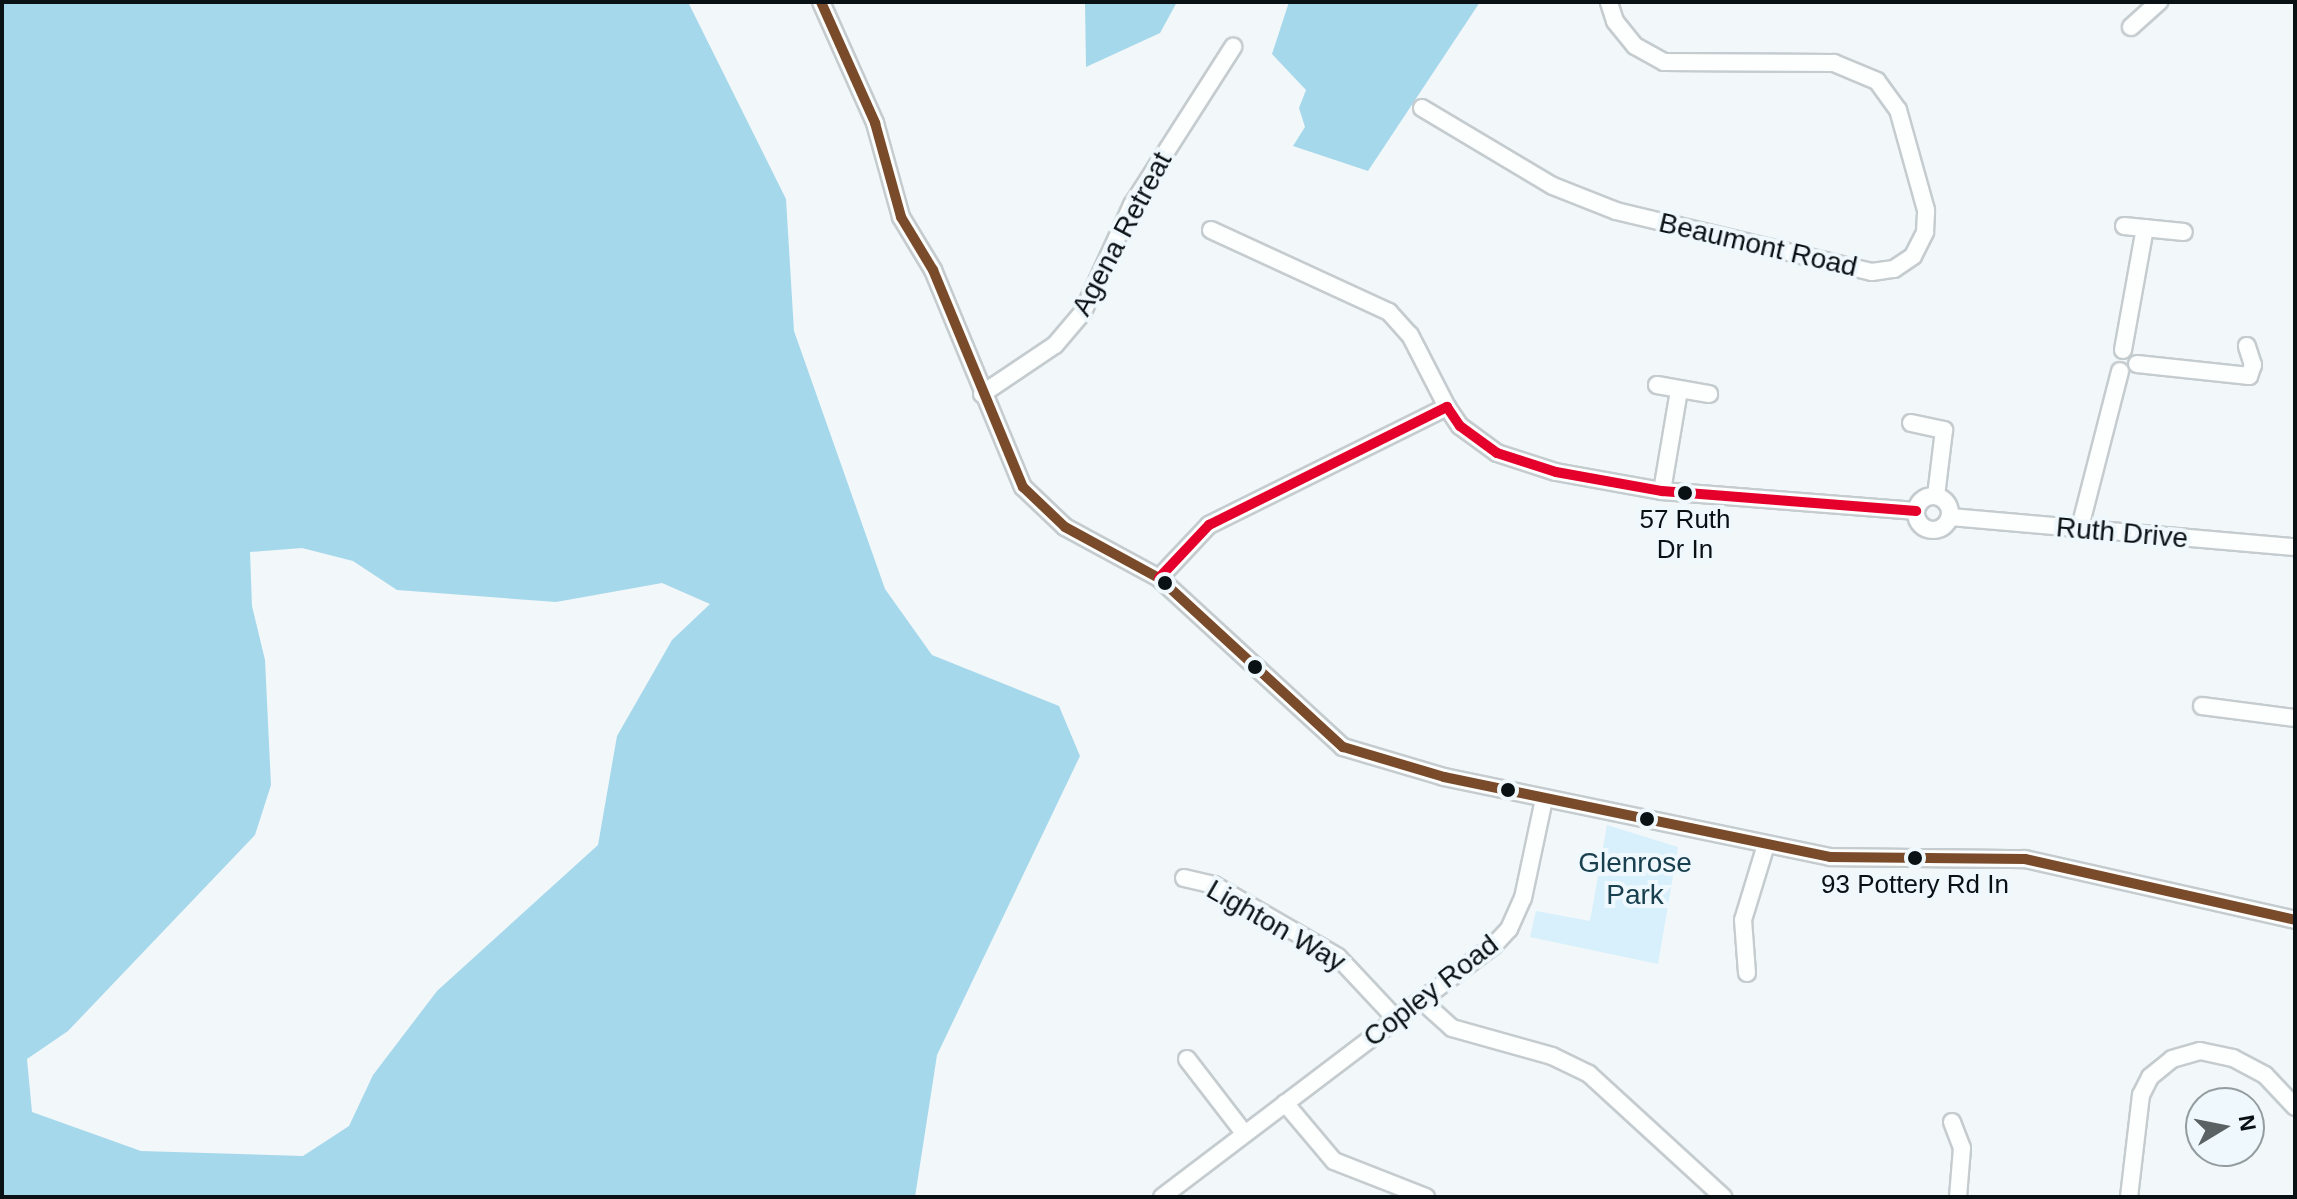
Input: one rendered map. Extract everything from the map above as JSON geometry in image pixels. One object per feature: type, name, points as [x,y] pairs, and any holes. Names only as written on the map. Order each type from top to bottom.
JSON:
[{"type":"street","points":[[821,2],[875,123],[901,217],[933,270],[982,394],[1034,501],[1065,527],[1159,578],[1343,747],[1381,762],[1766,845],[1866,861],[2025,859],[2295,920]]},
{"type":"street","name":"Beaumont Road","points":[[1422,108],[1540,179],[1616,211],[1872,272],[1894,269],[1913,256],[1925,232],[1926,210],[1898,110],[1877,81],[1834,63],[1664,62],[1635,46],[1615,21],[1609,2]]},
{"type":"street","points":[[2131,27],[2159,2]]},
{"type":"street","name":"Agena Retreat","points":[[982,394],[1033,362],[1077,321],[1132,205],[1233,47]]},
{"type":"street","points":[[2124,226],[2184,232]]},
{"type":"street","points":[[2079,531],[2120,371],[2114,359],[2123,350],[2145,228]]},
{"type":"street","points":[[1211,230],[1389,312],[1410,335],[1460,426],[1497,453],[1542,469],[1662,491],[1916,511]]},
{"type":"street","points":[[2137,364],[2249,376],[2253,365],[2247,346]]},
{"type":"street","points":[[2123,350],[2133,352],[2137,364]]},
{"type":"street","points":[[2120,371],[2130,372],[2137,364]]},
{"type":"street","points":[[1657,385],[1709,394]]},
{"type":"street","points":[[1662,491],[1679,390]]},
{"type":"street","points":[[1159,578],[1209,525],[1447,407]]},
{"type":"street","points":[[1911,423],[1944,430],[1936,496]]},
{"type":"street","points":[[1936,496],[1949,506],[1950,517],[1933,530],[1923,526],[1916,511],[1925,497],[1936,496]]},
{"type":"street","name":"Ruth Drive","points":[[1950,517],[2079,531],[2295,547]]},
{"type":"street","points":[[2202,706],[2295,718]]},
{"type":"street","name":"Copley Road","points":[[1162,1197],[1421,1000],[1509,929],[1523,898],[1544,799]]},
{"type":"street","points":[[1747,973],[1743,920],[1766,845]]},
{"type":"street","name":"Lighton Way","points":[[1184,878],[1214,885],[1331,952],[1396,1019]]},
{"type":"street","points":[[1421,1000],[1452,1028],[1552,1056],[1589,1074],[1723,1197]]},
{"type":"street","points":[[2129,1197],[2141,1095],[2150,1077],[2172,1059],[2200,1051],[2233,1058],[2265,1075],[2295,1107]]},
{"type":"street","points":[[1187,1059],[1244,1133]]},
{"type":"street","points":[[1285,1103],[1334,1161],[1426,1197]]},
{"type":"street","points":[[1952,1122],[1962,1148],[1958,1197]]},
{"type":"green space","name":"Glenrose Park","points":[[1607,825],[1678,847],[1658,964],[1530,937],[1536,911],[1590,921]]},
{"type":"shaded area","points":[[2,2],[688,2],[786,199],[794,331],[885,589],[932,655],[1059,706],[1080,756],[937,1055],[915,1197],[2,1197]],"holes":[[[302,548],[353,561],[397,590],[556,602],[662,583],[710,604],[672,640],[617,736],[598,845],[437,991],[373,1075],[349,1126],[303,1156],[141,1151],[32,1112],[27,1059],[68,1031],[255,835],[271,785],[265,660],[252,606],[250,552]]]},
{"type":"shaded area","points":[[1085,2],[1177,2],[1160,33],[1086,67]]},
{"type":"shaded area","points":[[1289,2],[1480,2],[1368,171],[1293,146],[1305,127],[1299,108],[1306,90],[1272,54]]},
{"type":"transit line","points":[[821,2],[875,123],[901,217],[933,270],[1023,487],[1065,527],[1159,578],[1343,747],[1444,777],[1830,857],[2025,859],[2295,920]]},
{"type":"transit line","points":[[1159,578],[1209,525],[1447,407],[1460,426],[1497,453],[1556,472],[1662,491],[1916,511]]},
{"type":"place","name":"57 Ruth Dr In","points":[[1685,493]]},
{"type":"place","name":"93 Pottery Rd In","points":[[1915,858]]}]
